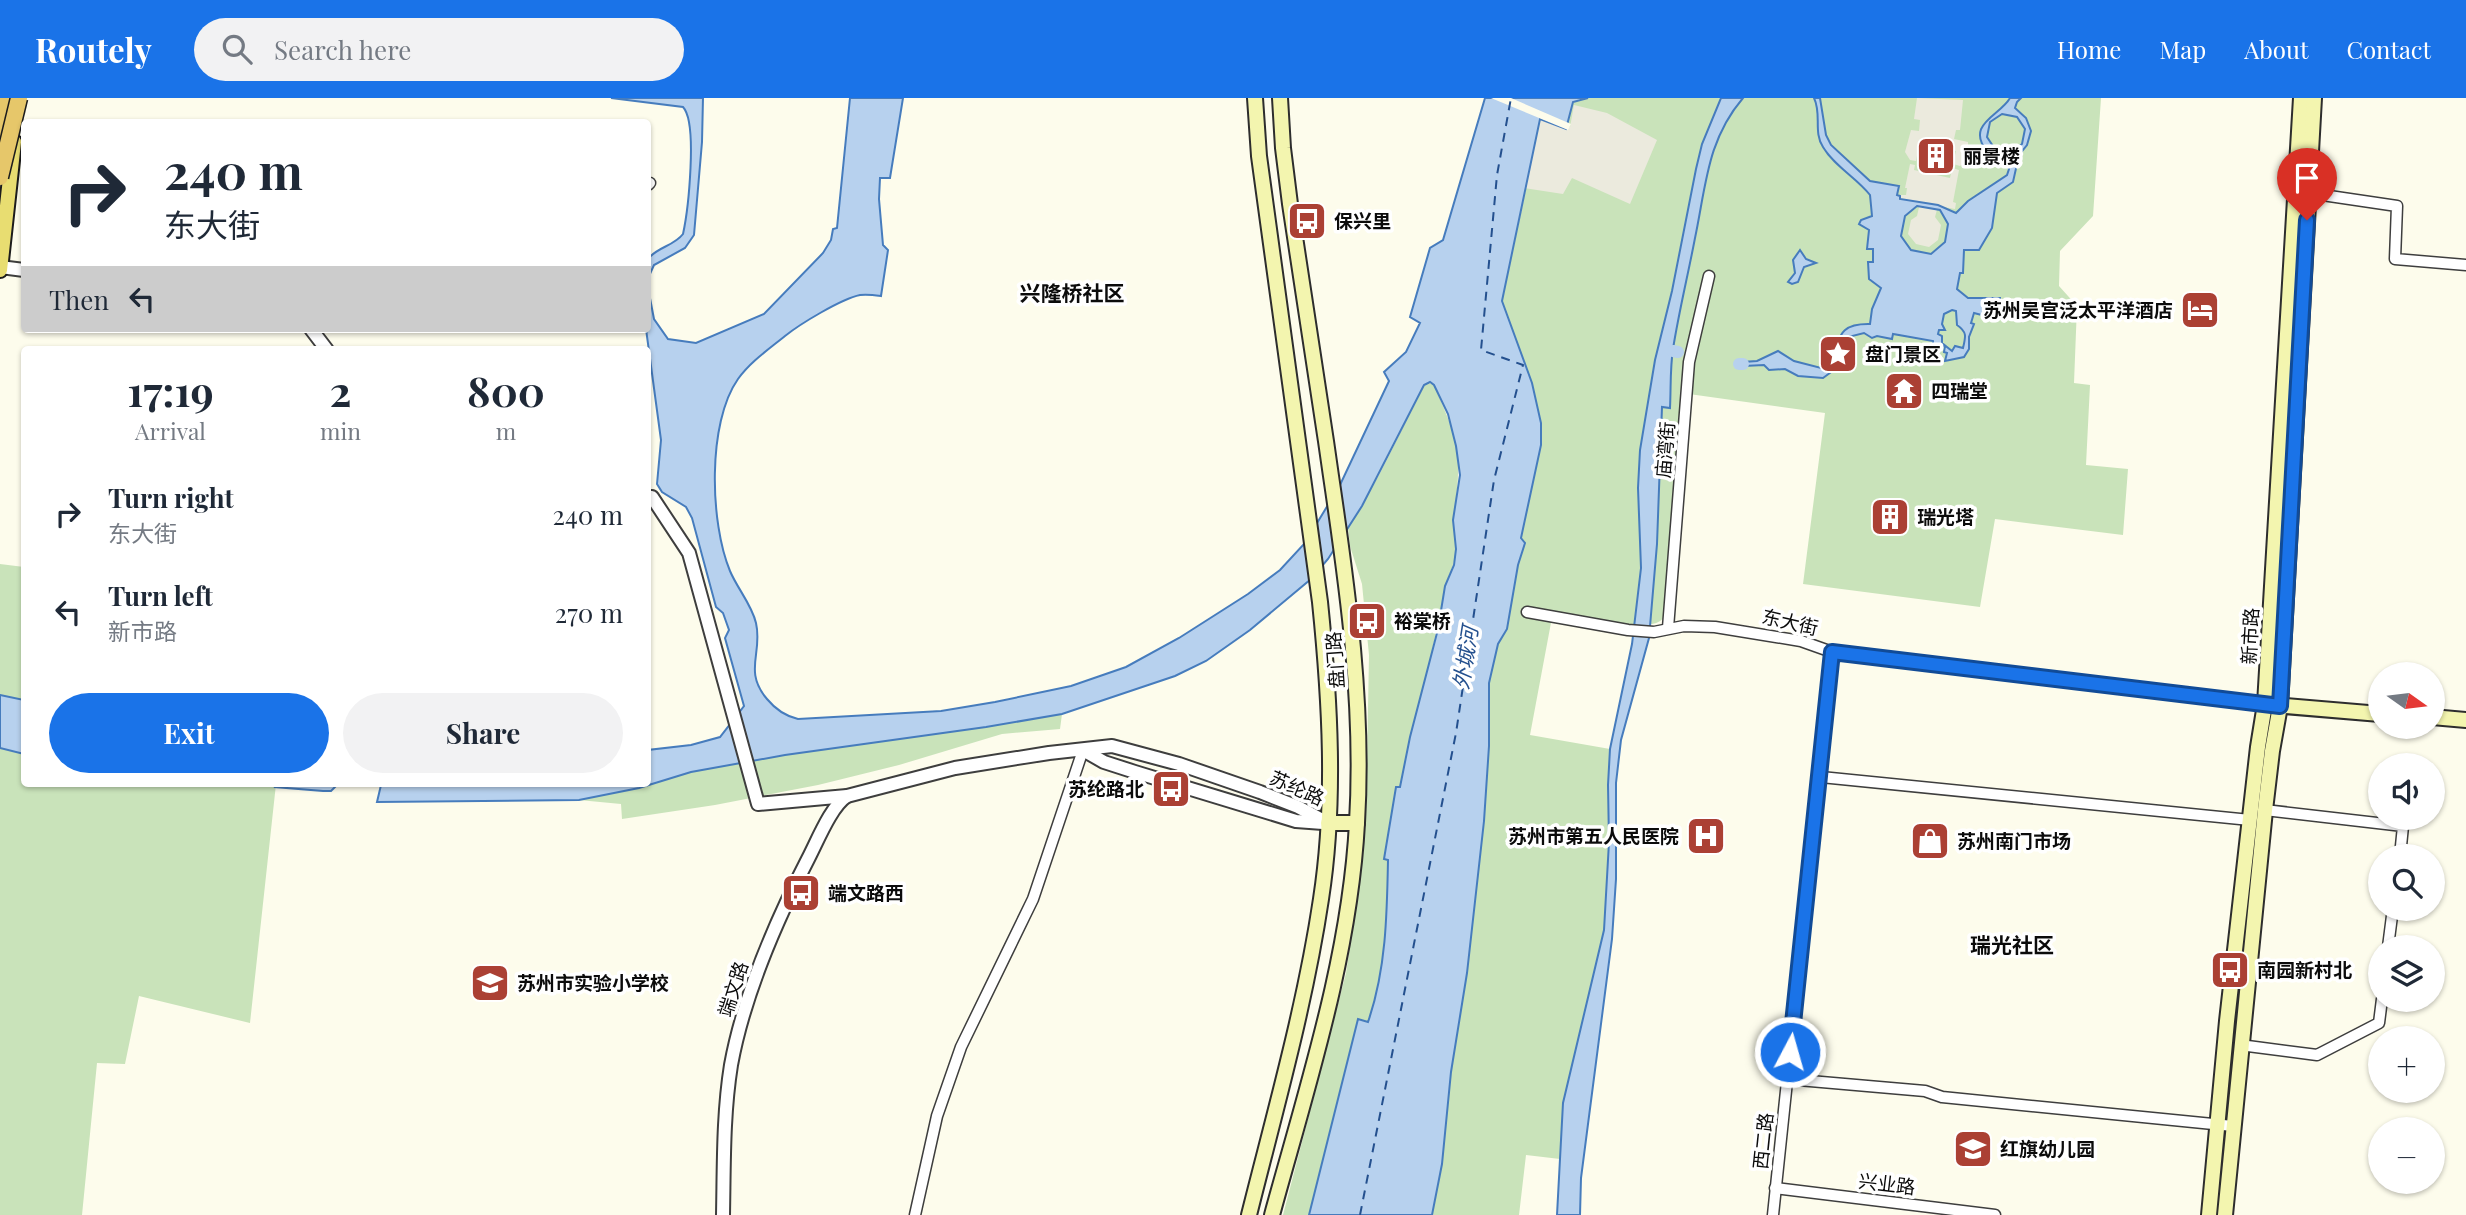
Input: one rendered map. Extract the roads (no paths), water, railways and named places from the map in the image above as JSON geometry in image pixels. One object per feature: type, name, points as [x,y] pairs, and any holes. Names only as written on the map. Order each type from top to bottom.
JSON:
[{"type":"highway","points":[[0,176],[8,98]]},
{"type":"highway","points":[[0,176],[19,98]]},
{"type":"main road","points":[[0,268],[19,98]]},
{"type":"main road","name":"盘门路","points":[[1249,1215],[1307,978],[1321,899],[1328,823],[1327,695],[1320,603],[1259,156],[1255,98]]},
{"type":"main road","name":"盘门路","points":[[1272,1215],[1335,977],[1349,897],[1357,823],[1357,694],[1344,557],[1288,193],[1280,98]]},
{"type":"main road","name":"新市路","points":[[2225,1215],[2240,1045],[2272,751],[2301,98]]},
{"type":"main road","name":"新市路","points":[[2208,1215],[2258,747],[2273,705],[2314,98]]},
{"type":"main road","name":"东大街","points":[[2273,705],[2368,713]]},
{"type":"main road","points":[[2445,719],[2466,720]]},
{"type":"main road","points":[[1328,823],[1357,823]]},
{"type":"street","points":[[2309,193],[2397,206],[2395,259],[2466,265]]},
{"type":"street","points":[[0,268],[21,270]]},
{"type":"street","name":"庙湾街","points":[[1668,628],[1689,362],[1709,276]]},
{"type":"street","name":"苏纶路","points":[[651,497],[689,553],[758,804],[847,796],[955,768],[1112,746],[1179,764],[1298,807],[1328,823]]},
{"type":"street","name":"东大街","points":[[1527,612],[1628,630],[1654,632],[1691,625],[1715,627],[1801,641],[1832,652],[2273,705]]},
{"type":"street","name":"西二路","points":[[1773,1215],[1832,652]]},
{"type":"street","points":[[915,1215],[937,1116],[961,1047],[1033,899],[1083,750]]},
{"type":"street","name":"苏纶路","points":[[1083,750],[1115,765],[1296,821],[1328,823]]},
{"type":"street","points":[[1821,777],[2250,820]]},
{"type":"street","name":"端文路","points":[[723,1215],[726,1106],[732,1062],[744,1014],[771,940],[801,873],[824,827],[841,799],[847,796]]},
{"type":"street","points":[[2265,810],[2403,825],[2401,844]]},
{"type":"street","points":[[2240,1045],[2317,1055],[2379,1023],[2380,1012]]},
{"type":"street","points":[[1787,1079],[1925,1091],[1942,1097],[2233,1126]]},
{"type":"street","name":"兴业路","points":[[1775,1188],[1995,1215]]},
{"type":"water","points":[[611,98],[703,98],[694,235],[685,248],[654,265],[651,272],[651,256],[683,234],[691,148],[688,116],[683,107]]},
{"type":"water","name":"外城河","points":[[850,98],[903,98],[890,178],[880,178],[883,245],[888,250],[881,296],[862,295],[842,301],[785,336],[754,361],[738,379],[728,398],[721,421],[715,474],[718,527],[730,571],[756,623],[756,680],[774,706],[798,719],[941,711],[1071,686],[1126,667],[1179,638],[1280,570],[1305,543],[1340,485],[1389,381],[1384,372],[1406,352],[1420,323],[1410,317],[1430,248],[1443,240],[1485,98],[1588,98],[1573,102],[1566,129],[1540,119],[1502,301],[1532,383],[1541,423],[1541,445],[1521,538],[1525,543],[1518,565],[1507,629],[1498,644],[1489,683],[1489,746],[1484,821],[1467,973],[1451,1072],[1442,1164],[1432,1215],[1309,1215],[1358,1019],[1368,1022],[1379,982],[1387,901],[1388,860],[1384,859],[1396,787],[1400,787],[1438,629],[1445,586],[1454,565],[1456,549],[1453,520],[1460,475],[1448,414],[1434,385],[1430,382],[1424,385],[1362,506],[1328,559],[1311,579],[1250,630],[1206,661],[1175,676],[1062,714],[785,755],[691,772],[651,784],[651,750],[691,745],[720,737],[744,706],[725,638],[729,630],[723,613],[716,607],[692,518],[686,507],[662,492],[657,484],[661,440],[651,366],[651,346],[648,346],[647,333],[651,333],[651,303],[654,319],[668,339],[696,343],[764,314],[823,253],[831,240],[833,229],[837,228]]},
{"type":"water","points":[[1721,98],[1743,98],[1722,130],[1710,164],[1673,349],[1670,408],[1662,407],[1657,544],[1649,638],[1621,740],[1616,783],[1616,879],[1612,939],[1581,1178],[1580,1215],[1557,1215],[1563,1103],[1604,930],[1610,749],[1632,644],[1641,568],[1638,488],[1640,450],[1655,360],[1672,291],[1696,169],[1702,144]]},
{"type":"water","points":[[1814,98],[1820,98],[1826,135],[1831,145],[1870,181],[1899,186],[1897,195],[1900,199],[1938,205],[1956,213],[1968,201],[2007,175],[2007,164],[1988,153],[1980,135],[1986,121],[2010,98],[2021,98],[2015,108],[2026,118],[2031,131],[2027,145],[2019,155],[2013,182],[1997,193],[1992,228],[1979,250],[1964,250],[1963,273],[1960,273],[1957,289],[1968,298],[2000,298],[1999,313],[1989,317],[1974,313],[1969,349],[1964,357],[1945,361],[1945,346],[1933,344],[1933,341],[1893,334],[1892,339],[1877,336],[1872,338],[1864,333],[1848,337],[1838,367],[1823,378],[1798,376],[1785,369],[1769,370],[1764,365],[1744,366],[1743,362],[1757,361],[1778,351],[1794,361],[1821,368],[1833,355],[1838,340],[1847,328],[1870,324],[1872,309],[1881,288],[1869,279],[1868,262],[1873,262],[1873,249],[1867,249],[1869,230],[1859,224],[1861,220],[1872,216],[1870,195],[1823,147]],"holes":[[[2002,114],[2017,117],[2025,129],[2022,144],[2010,152],[1995,149],[1987,137],[1990,122]],[[1917,206],[1940,210],[1948,224],[1945,242],[1931,254],[1911,250],[1901,236],[1905,216]],[[1956,311],[1957,325],[1965,335],[1963,348],[1955,346],[1952,351],[1942,343],[1942,336],[1938,334],[1939,330],[1945,330],[1942,324],[1944,314]]]},
{"type":"water","points":[[1800,250],[1806,259],[1816,263],[1804,267],[1798,282],[1792,284],[1788,282],[1795,273],[1793,260]]},
{"type":"water","points":[[0,695],[21,699],[21,753],[0,748]]},
{"type":"water","points":[[275,787],[335,787],[331,791]]},
{"type":"water","points":[[381,787],[642,787],[579,800],[377,802]]},
{"type":"waterway","points":[[1673,351],[1678,352]]},
{"type":"place","name":"丽景楼","points":[[1936,156]]},
{"type":"place","name":"保兴里","points":[[1307,221]]},
{"type":"place","name":"苏州吴宫泛太平洋酒店","points":[[2200,310]]},
{"type":"place","name":"盘门景区","points":[[1838,354]]},
{"type":"place","name":"四瑞堂","points":[[1904,391]]},
{"type":"place","name":"瑞光塔","points":[[1890,517]]},
{"type":"place","name":"裕棠桥","points":[[1367,621]]},
{"type":"place","name":"苏纶路北","points":[[1171,789]]},
{"type":"place","name":"苏州市第五人民医院","points":[[1706,836]]},
{"type":"place","name":"苏州南门市场","points":[[1930,841]]},
{"type":"place","name":"端文路西","points":[[801,893]]},
{"type":"place","name":"南园新村北","points":[[2230,970]]},
{"type":"place","name":"苏州市实验小学校","points":[[490,983]]},
{"type":"place","name":"红旗幼儿园","points":[[1973,1149]]},
{"type":"district","name":"兴隆桥社区","points":[[1072,294]]},
{"type":"district","name":"瑞光社区","points":[[2012,946]]}]
